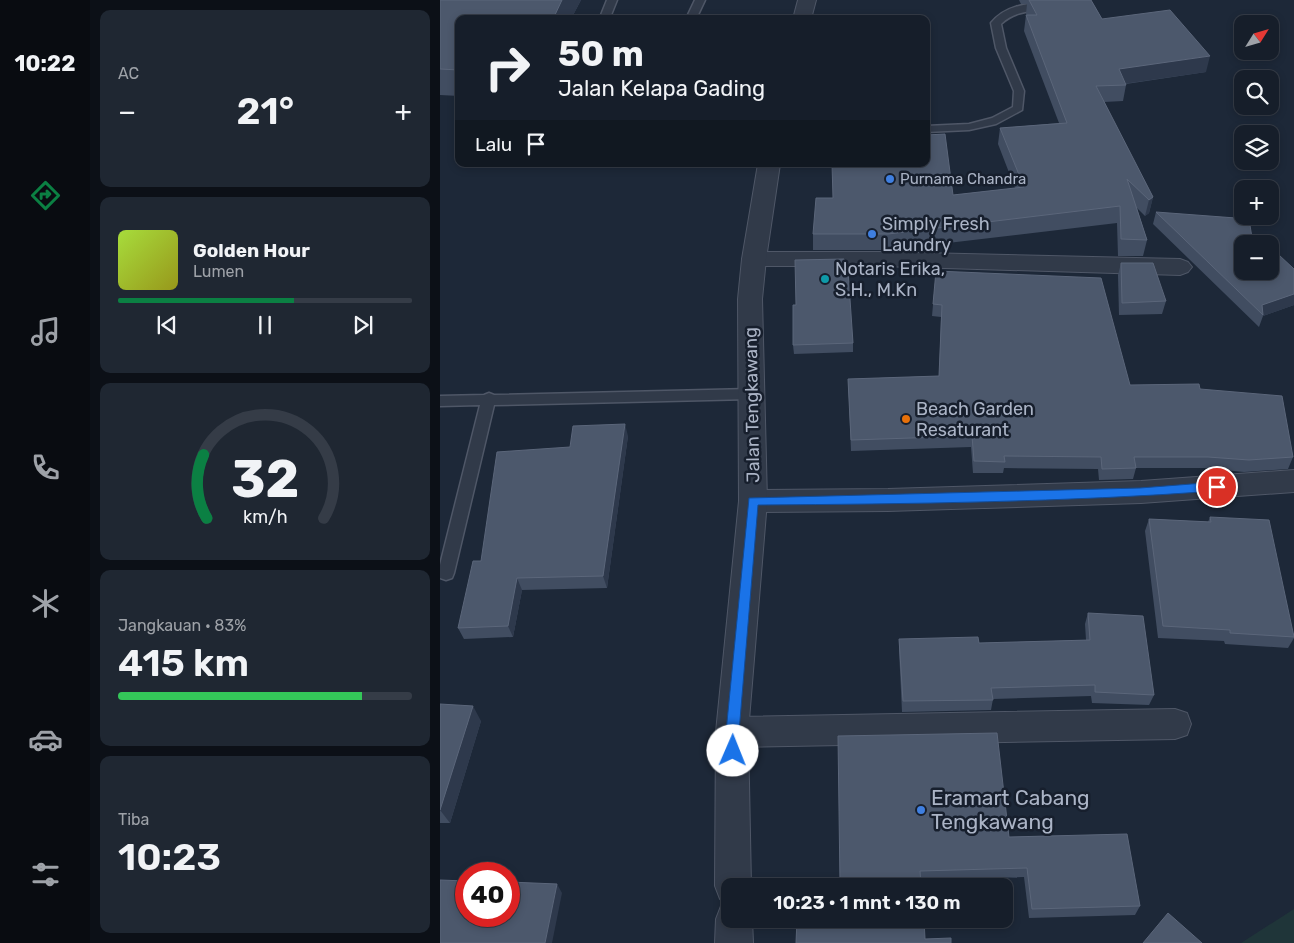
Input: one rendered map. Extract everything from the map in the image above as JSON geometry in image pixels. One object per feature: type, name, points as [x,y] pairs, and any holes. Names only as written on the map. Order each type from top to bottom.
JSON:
[{"type":"street","points":[[803,15],[807,0]]},
{"type":"street","name":"Jalan Tengkawang","points":[[734,878],[732,732],[753,501],[750,298],[754,259],[769,167]]},
{"type":"street","points":[[754,259],[880,259],[1180,267]]},
{"type":"street","points":[[753,501],[888,500],[1140,492],[1294,481]]},
{"type":"street","points":[[732,732],[1175,724]]},
{"type":"street","points":[[734,928],[734,943]]},
{"type":"lane","points":[[606,15],[612,0]]},
{"type":"lane","points":[[693,15],[700,0]]},
{"type":"lane","points":[[930,129],[969,127],[996,121],[1018,108],[1019,91],[1001,48],[996,23],[1004,14],[1026,6],[1054,6]]},
{"type":"lane","points":[[440,401],[489,398],[751,394]]},
{"type":"lane","points":[[446,573],[489,398]]},
{"type":"green space","points":[[1294,909],[1294,943],[1241,943]]},
{"type":"building","points":[[440,0],[562,0],[555,15],[455,15],[455,70],[440,69]]},
{"type":"building","points":[[1029,0],[1091,0],[1102,19],[1170,10],[1210,56],[1119,69],[1126,85],[1096,86],[1153,197],[1149,200],[1127,179],[1147,240],[1121,239],[1120,206],[888,234],[813,234],[816,198],[833,198],[832,167],[930,167],[930,135],[945,134],[953,195],[1024,187],[1000,128],[1067,123],[1026,15],[1037,15]]},
{"type":"building","points":[[1156,212],[1234,218],[1234,225],[1250,225],[1252,235],[1234,235],[1234,280],[1279,280],[1279,255],[1294,269],[1294,294],[1262,305],[1263,315]]},
{"type":"building","points":[[844,259],[845,269],[848,270],[853,343],[793,345],[793,305],[796,305],[795,260]]},
{"type":"building","points":[[1121,263],[1153,263],[1166,301],[1122,303]]},
{"type":"building","points":[[936,271],[1101,278],[1130,385],[1199,384],[1200,389],[1282,396],[1293,457],[1249,460],[1208,457],[1134,457],[1136,468],[1102,469],[1101,457],[1004,456],[1005,462],[974,461],[972,436],[851,440],[848,379],[939,376],[942,305],[933,304]]},
{"type":"building","points":[[625,424],[603,576],[517,578],[508,626],[458,628],[473,561],[481,561],[497,452],[570,447],[573,426]]},
{"type":"building","points":[[1210,517],[1269,520],[1294,637],[1230,633],[1230,630],[1163,626],[1149,519],[1211,522]]},
{"type":"building","points":[[1088,613],[1143,616],[1154,695],[1095,692],[1095,685],[991,688],[993,700],[903,701],[899,639],[978,637],[979,643],[1090,640]]},
{"type":"building","points":[[440,704],[473,706],[440,810]]},
{"type":"building","name":"Eramart Cabang Tengkawang","points":[[997,733],[1009,837],[1127,834],[1140,906],[1032,909],[1027,868],[920,871],[920,878],[840,878],[838,736]]},
{"type":"building","points":[[440,880],[455,881],[455,927],[520,927],[520,882],[557,884],[545,943],[440,943]]},
{"type":"building","points":[[1168,913],[1202,943],[1143,943]]},
{"type":"building","points":[[797,928],[924,928],[925,939],[951,938],[951,943],[796,943]]},
{"type":"place","name":"Purnama Chandra","points":[[890,179]]},
{"type":"place","name":"Simply Fresh Laundry","points":[[872,234]]},
{"type":"place","name":"Notaris Erika, S.H., M.Kn","points":[[825,279]]},
{"type":"place","name":"Beach Garden Resaturant","points":[[906,419]]},
{"type":"place","name":"Eramart Cabang Tengkawang","points":[[921,810]]},
{"type":"route","points":[[733,751],[732,732],[753,501],[888,500],[1140,492],[1217,487]]}]
